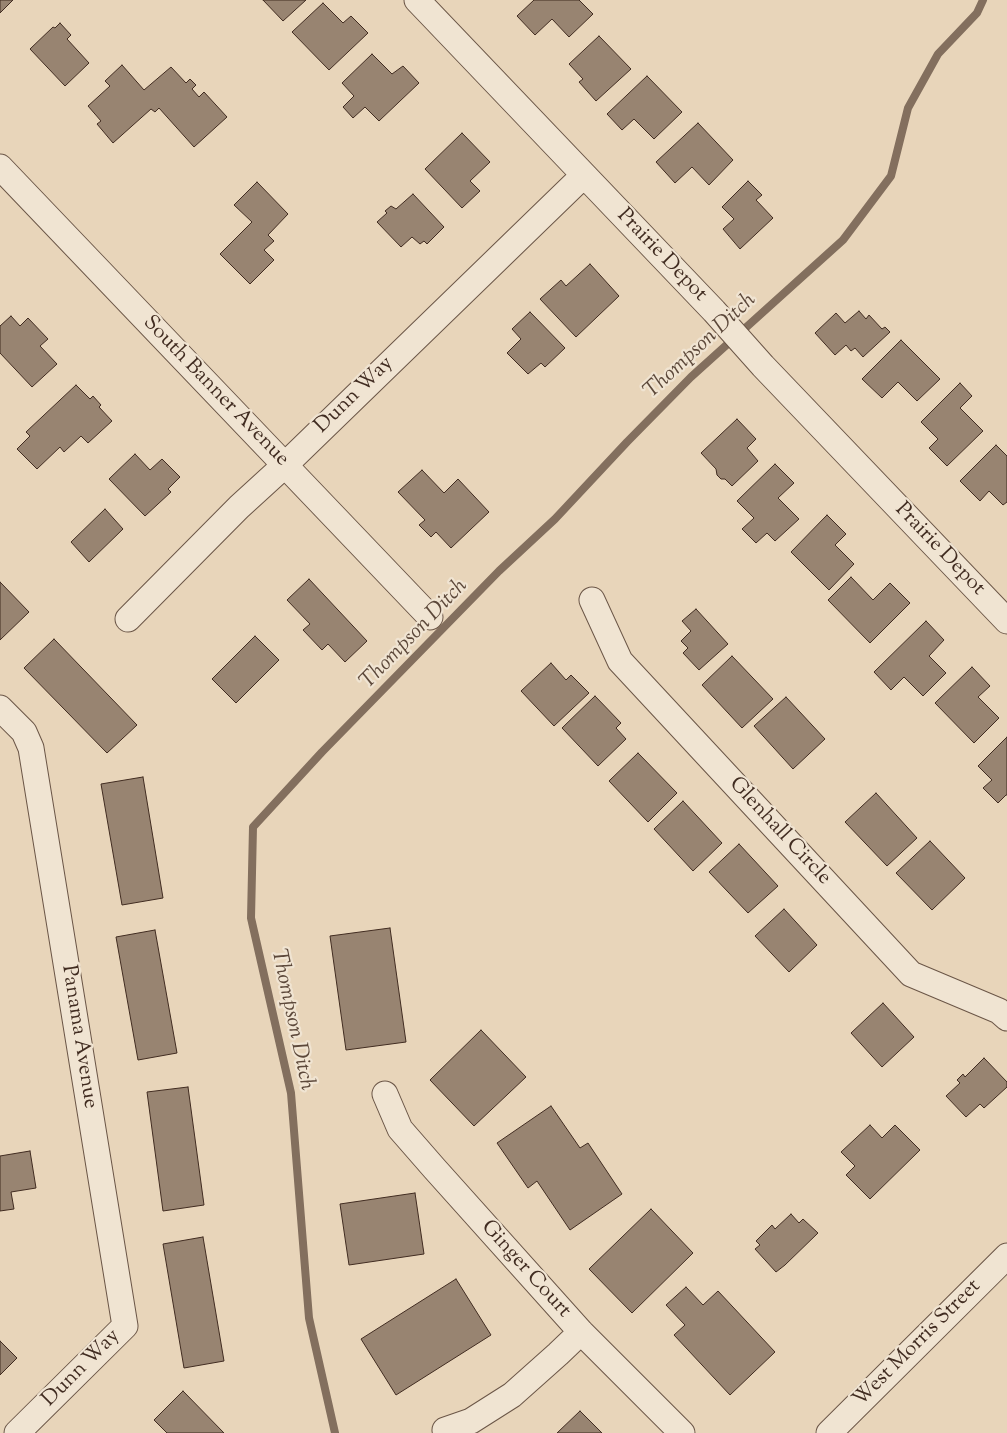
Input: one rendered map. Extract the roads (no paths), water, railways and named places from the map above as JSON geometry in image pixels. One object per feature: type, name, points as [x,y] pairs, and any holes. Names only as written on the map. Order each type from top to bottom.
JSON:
[{"type":"street","name":"Prairie Depot","points":[[417,0],[1007,621]]},
{"type":"street","name":"South Banner Avenue","points":[[0,167],[430,617]]},
{"type":"street","name":"Dunn Way","points":[[128,619],[239,506],[285,465],[584,175]]},
{"type":"street","name":"Glenhall Circle","points":[[592,600],[620,661],[911,974],[999,1011],[1007,1018]]},
{"type":"street","name":"Panama Avenue","points":[[0,708],[24,732],[31,748],[125,1326]]},
{"type":"street","name":"Ginger Court","points":[[385,1094],[400,1129],[581,1332],[682,1433]]},
{"type":"street","name":"West Morris Street","points":[[828,1433],[1007,1256]]},
{"type":"street","name":"Dunn Way","points":[[17,1433],[125,1326]]},
{"type":"street","points":[[445,1430],[471,1421],[512,1395],[581,1332]]},
{"type":"waterway","name":"Thompson Ditch","points":[[335,1433],[309,1318],[291,1093],[251,918],[253,827],[322,752],[499,571],[555,519],[691,377],[843,240],[891,176],[908,108],[938,54],[977,13],[983,0]]}]
